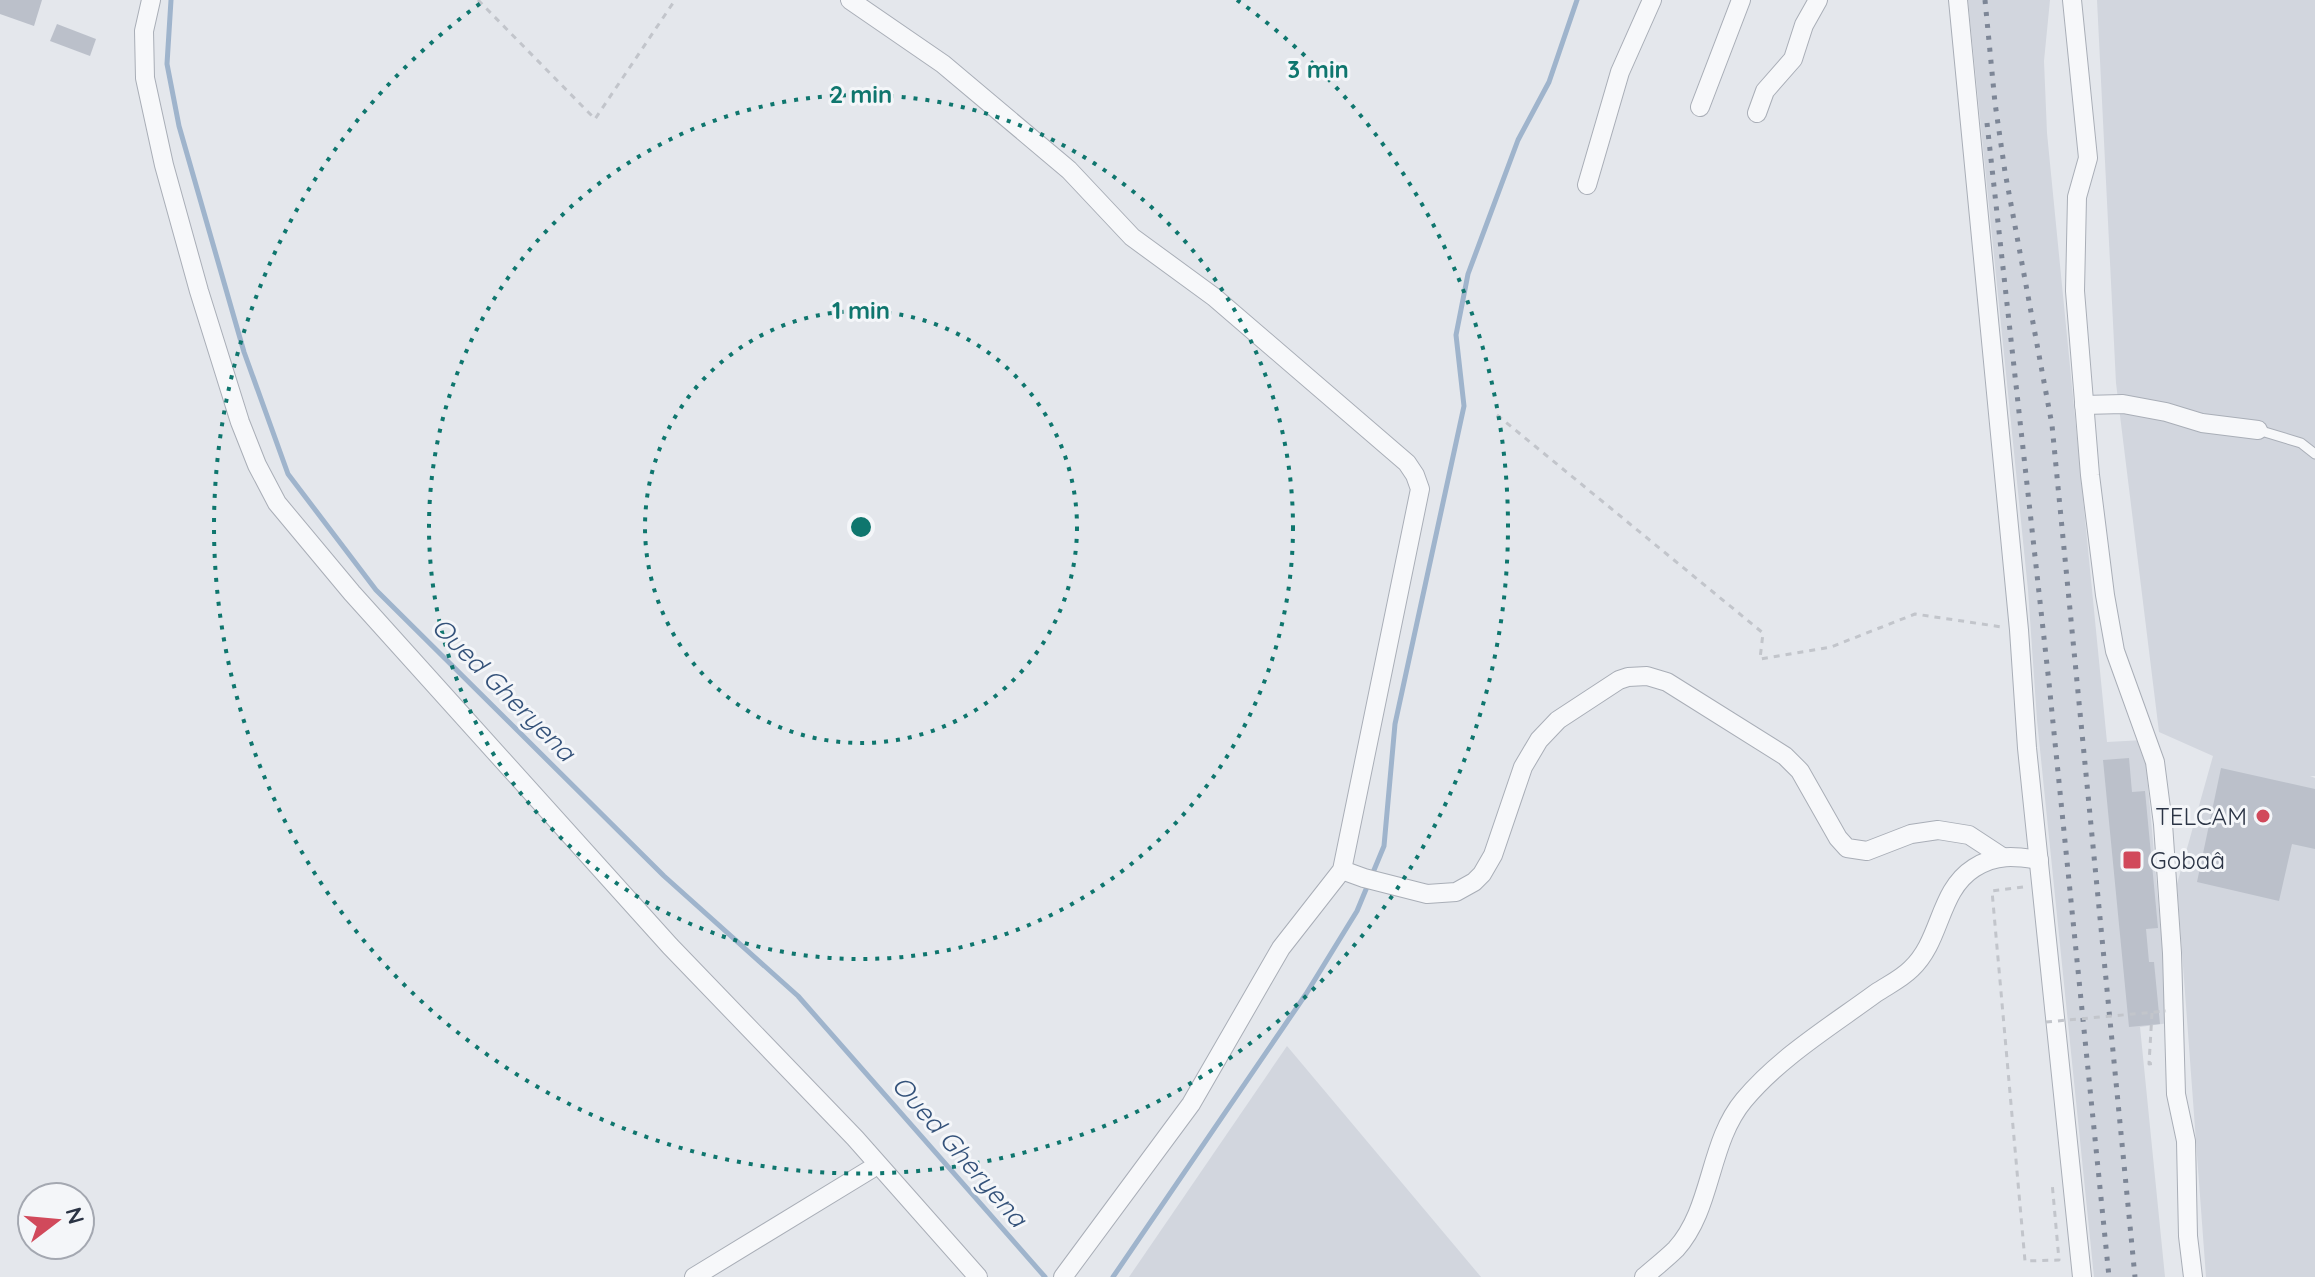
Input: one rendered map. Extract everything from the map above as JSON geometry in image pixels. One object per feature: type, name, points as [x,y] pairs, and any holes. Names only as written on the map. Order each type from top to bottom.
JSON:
[{"type":"street","points":[[151,0],[144,31],[145,78],[164,165],[240,422],[257,465],[277,503],[352,593],[670,946],[855,1138],[978,1277]]},
{"type":"street","points":[[850,0],[943,64],[1069,170],[1132,237],[1214,297],[1407,463],[1420,489],[1342,870],[1281,948],[1191,1104],[1063,1277]]},
{"type":"street","points":[[1587,185],[1620,72],[1652,0]]},
{"type":"street","points":[[1700,107],[1741,0]]},
{"type":"street","points":[[1757,113],[1765,91],[1793,59],[1804,25],[1818,0]]},
{"type":"street","points":[[1958,0],[2019,630],[2027,748],[2082,1277]]},
{"type":"street","points":[[2072,0],[2088,158],[2077,197],[2075,291],[2084,405],[2107,609],[2115,651],[2155,762],[2163,824],[2172,953],[2176,1094],[2186,1141],[2188,1236],[2193,1277]]},
{"type":"street","points":[[2084,405],[2123,404],[2202,423],[2258,430]]},
{"type":"street","points":[[1342,870],[1372,881],[1437,895],[1456,892],[1474,882],[1493,855],[1523,767],[1539,740],[1558,720],[1619,680],[1637,676],[1667,682],[1785,756],[1800,771],[1838,838],[1847,848],[1867,851],[1911,834],[1938,830],[1969,835],[2001,856],[2039,860]]},
{"type":"street","points":[[1644,1277],[1677,1248],[1687,1231],[1716,1154],[1743,1101],[1787,1058],[1911,969],[1931,943],[1953,887],[1974,868],[2001,856]]},
{"type":"street","points":[[700,1276],[871,1169]]},
{"type":"lane","points":[[2258,430],[2301,443],[2315,454]]},
{"type":"path","points":[[478,0],[595,119],[675,0]]},
{"type":"path","points":[[1497,415],[1763,633],[1760,659],[1831,647],[1915,614],[2019,630]]},
{"type":"path","points":[[2023,887],[1992,891],[2025,1261],[2059,1260],[2051,1169]]},
{"type":"path","points":[[2046,1022],[2166,1011]]},
{"type":"path","points":[[2149,1064],[2152,1013]]},
{"type":"shaded area","points":[[1968,0],[2050,0],[2044,61],[2047,133],[2107,742],[2144,740],[2169,1023],[2140,1027],[2165,1277],[2094,1277]]},
{"type":"shaded area","points":[[2097,0],[2315,0],[2315,776],[2310,776],[2315,778],[2315,1277],[2206,1277],[2177,884],[2213,756],[2159,732],[2116,383]]},
{"type":"shaded area","points":[[1287,1046],[1481,1277],[1129,1277]]},
{"type":"building","points":[[0,0],[42,0],[34,26],[0,14]]},
{"type":"building","points":[[57,24],[96,39],[90,56],[50,41]]},
{"type":"building","name":"Gobaâ","points":[[2129,758],[2132,792],[2145,791],[2158,928],[2146,929],[2149,962],[2154,962],[2160,1024],[2129,1027],[2103,760]]},
{"type":"building","name":"TELCAM","points":[[2221,768],[2315,789],[2315,849],[2292,844],[2279,901],[2197,882]]},
{"type":"waterway","name":"Oued Gheryena","points":[[171,0],[167,64],[179,126],[244,352],[288,474],[376,590],[664,876],[798,996],[1045,1277]]},
{"type":"waterway","points":[[1113,1277],[1306,994],[1357,911],[1384,846],[1395,724],[1464,406],[1456,335],[1468,274],[1518,140],[1549,82],[1577,0]]},
{"type":"railway","points":[[1985,0],[2005,172],[2052,425],[2135,1277]]},
{"type":"railway","points":[[1987,123],[2049,683],[2109,1277]]},
{"type":"place","name":"TELCAM","points":[[2263,816]]},
{"type":"place","name":"Gobaâ","points":[[2132,860]]}]
